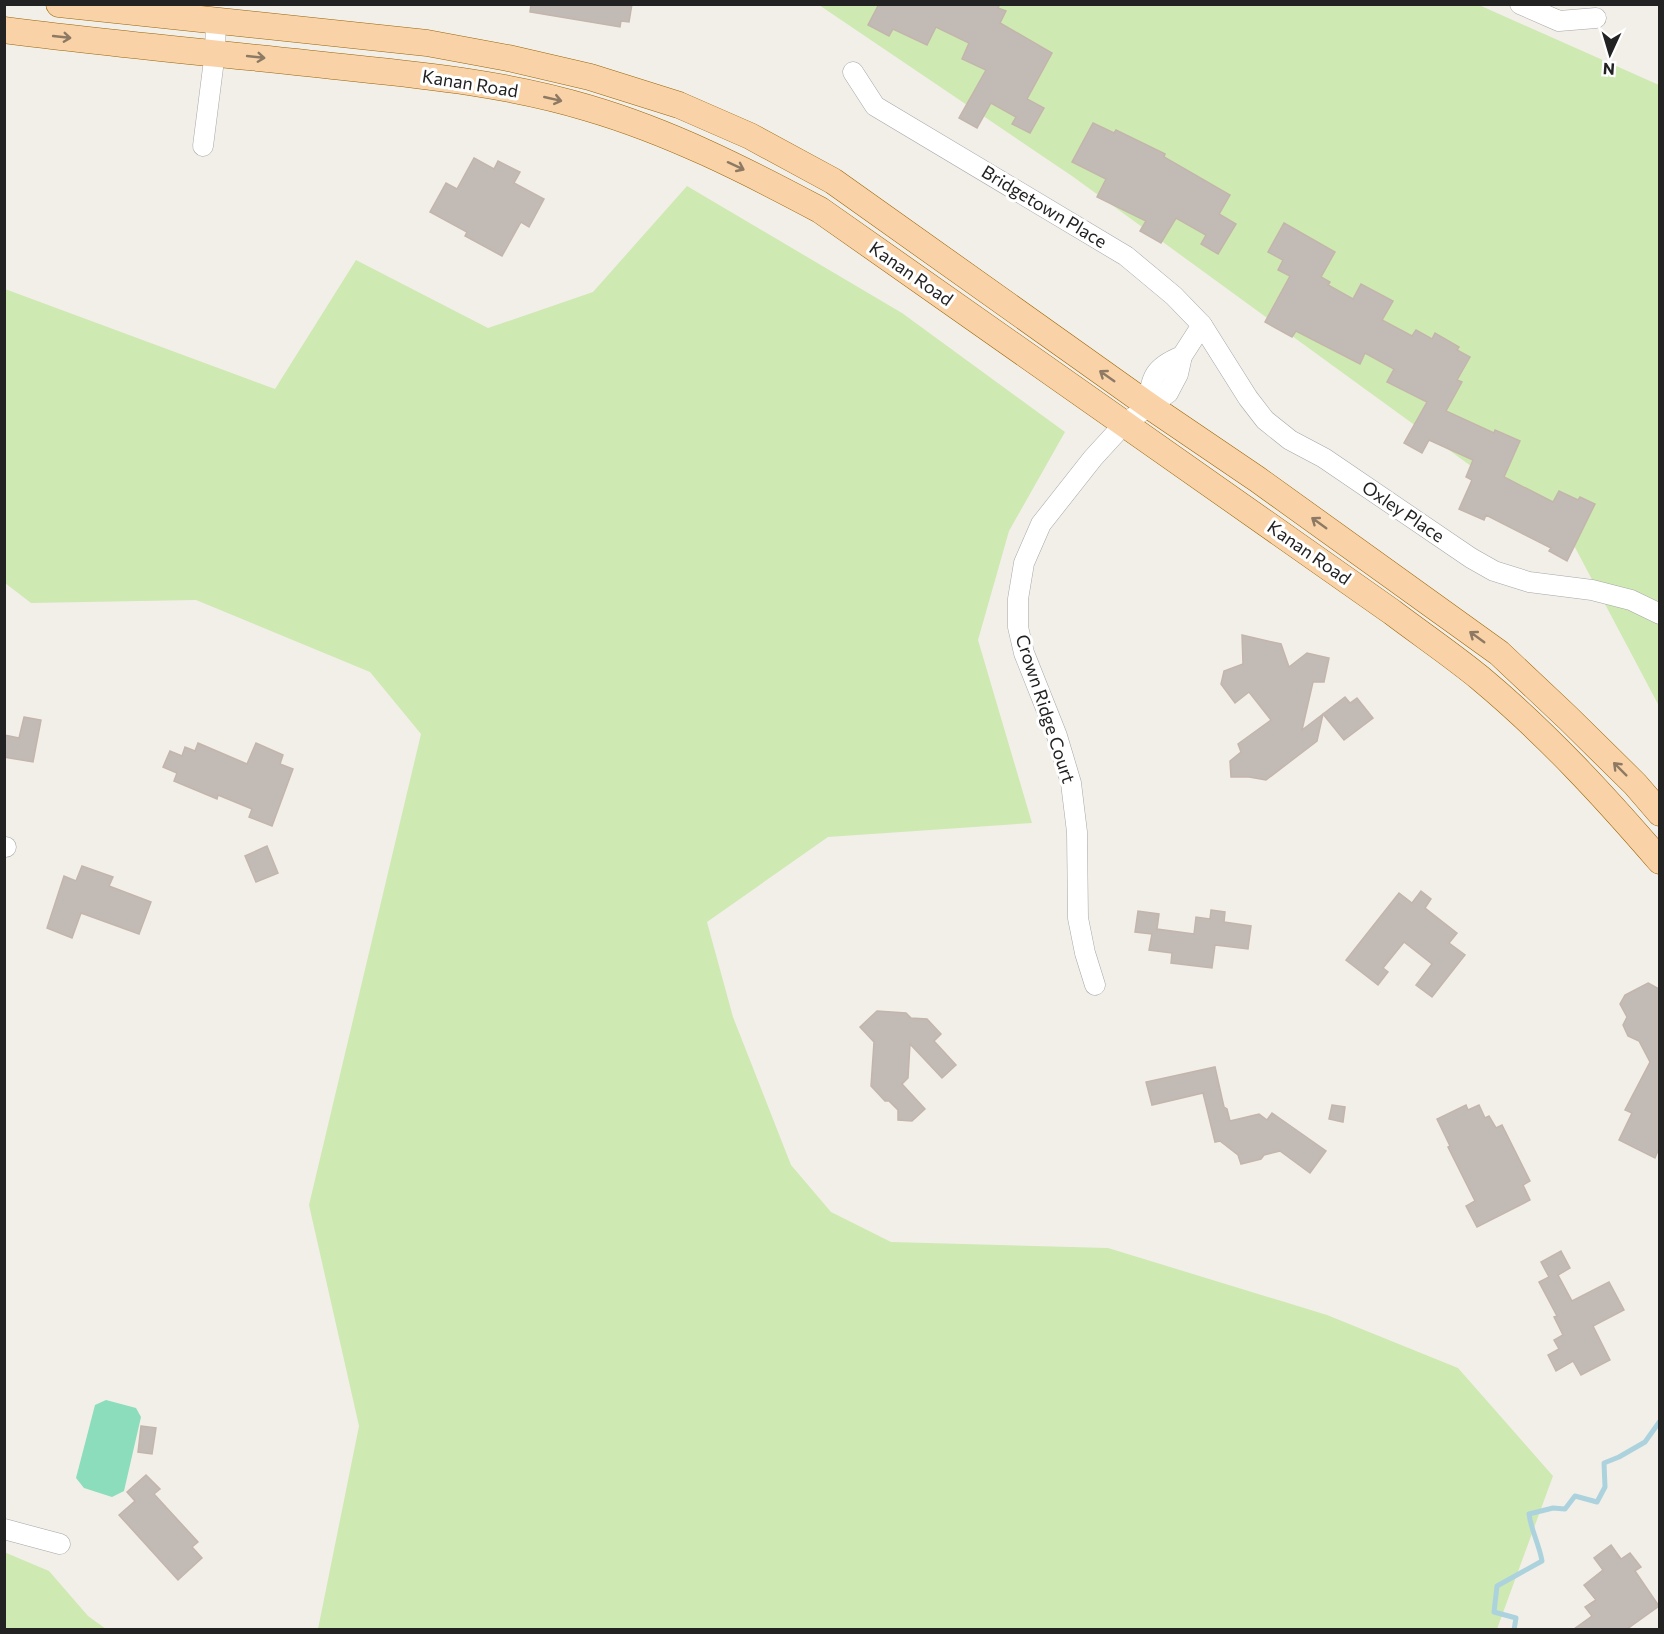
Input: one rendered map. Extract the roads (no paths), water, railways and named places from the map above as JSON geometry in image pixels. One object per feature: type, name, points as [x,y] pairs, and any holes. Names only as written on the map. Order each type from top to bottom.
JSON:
[{"type":"main road","name":"Kanan Road","points":[[59,4],[427,43],[508,58],[590,77],[679,105],[750,136],[833,181],[1148,405],[1257,479],[1499,653],[1585,734],[1635,784],[1659,813]]},
{"type":"main road","name":"Kanan Road","points":[[4,30],[422,75],[503,88],[588,107],[669,135],[740,167],[820,210],[1392,612],[1479,678],[1557,748],[1612,806],[1659,861]]},
{"type":"street","points":[[1520,4],[1558,21],[1596,18]]},
{"type":"street","points":[[203,146],[215,52],[216,22]]},
{"type":"street","name":"Bridgetown Place","points":[[853,72],[875,106],[1125,256],[1174,296],[1202,325]]},
{"type":"street","points":[[1148,405],[1168,393],[1178,374],[1182,356],[1202,325]]},
{"type":"street","name":"Oxley Place","points":[[1202,325],[1248,398],[1265,420],[1290,440],[1324,458],[1471,558],[1494,571],[1529,582],[1592,590],[1631,600],[1659,614]]},
{"type":"street","name":"Crown Ridge Court","points":[[1095,985],[1085,953],[1078,918],[1077,832],[1071,783],[1057,736],[1024,653],[1018,627],[1018,599],[1024,563],[1041,524],[1125,423],[1148,405]]},
{"type":"street","points":[[4,1529],[60,1544]]},
{"type":"waterway","points":[[1514,1630],[1516,1618],[1494,1612],[1497,1586],[1542,1561],[1529,1514],[1553,1508],[1565,1509],[1575,1496],[1597,1502],[1605,1487],[1604,1463],[1645,1442],[1660,1421]]}]
